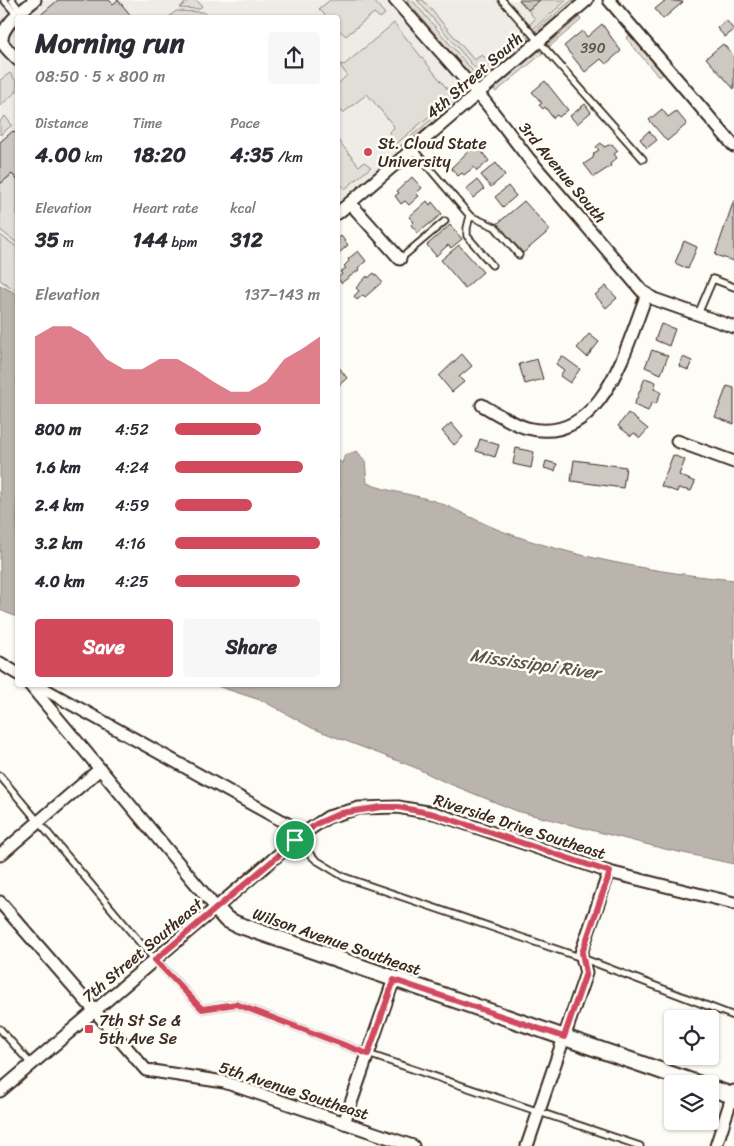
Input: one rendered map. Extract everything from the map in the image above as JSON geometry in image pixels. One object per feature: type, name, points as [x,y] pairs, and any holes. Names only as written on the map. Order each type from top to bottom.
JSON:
[{"type":"street","points":[[19,14],[35,0]]},
{"type":"street","name":"3rd Avenue South","points":[[395,0],[646,294],[734,327]]},
{"type":"street","name":"4th Street South","points":[[340,212],[586,0]]},
{"type":"street","points":[[609,0],[734,146]]},
{"type":"street","points":[[15,18],[5,27],[1,35],[2,42],[15,57]]},
{"type":"street","points":[[350,203],[400,259]]},
{"type":"street","points":[[482,405],[510,421],[536,429],[555,430],[585,415],[600,401],[613,378],[646,294]]},
{"type":"street","points":[[677,441],[734,462]]},
{"type":"street","points":[[0,663],[15,672]]},
{"type":"street","name":"Wilson Avenue Southeast","points":[[32,687],[226,919],[394,980],[673,1075]]},
{"type":"street","points":[[40,687],[300,836]]},
{"type":"street","points":[[0,854],[100,769]]},
{"type":"street","name":"Riverside Drive Southeast","points":[[300,836],[328,817],[341,813],[359,808],[398,807],[434,814],[610,872],[734,903]]},
{"type":"street","name":"7th Street Southeast","points":[[0,1091],[300,836]]},
{"type":"street","points":[[526,1146],[586,973],[582,958],[610,872]]},
{"type":"street","name":"5th Avenue Southeast","points":[[0,902],[146,1070],[224,1082],[413,1146]]},
{"type":"street","points":[[344,1123],[394,980]]},
{"type":"street","points":[[716,1146],[733,1094],[719,1090]]},
{"type":"lane","points":[[4,0],[19,14]]},
{"type":"lane","points":[[12,0],[19,14]]},
{"type":"lane","points":[[502,0],[643,159]]},
{"type":"lane","points":[[413,148],[470,216],[495,227],[519,255]]},
{"type":"lane","points":[[470,216],[466,228],[467,236],[492,265]]},
{"type":"lane","points":[[400,259],[445,221]]},
{"type":"lane","points":[[698,314],[713,279],[734,287]]},
{"type":"lane","points":[[0,776],[155,960],[202,1009],[236,1004],[368,1054],[640,1146]]},
{"type":"lane","points":[[300,836],[316,860],[344,877],[582,958],[734,1016]]},
{"type":"lane","points":[[0,1029],[32,1064]]},
{"type":"shaded area","name":"St. Cloud State University","points":[[0,0],[579,0],[340,203],[340,15],[15,15],[15,293],[0,285]]},
{"type":"shaded area","points":[[189,0],[196,0],[202,6],[199,9],[179,8]]},
{"type":"shaded area","points":[[330,0],[373,0],[385,14],[380,18],[374,13],[346,36],[340,31],[340,15],[325,15],[319,9]]},
{"type":"shaded area","points":[[406,0],[412,0],[478,77],[474,79]]},
{"type":"shaded area","points":[[417,0],[423,0],[474,60],[482,55],[488,60],[524,30],[527,34],[480,74]]},
{"type":"shaded area","points":[[540,0],[567,0],[532,30],[528,26],[535,19],[528,10]]},
{"type":"shaded area","points":[[572,0],[577,0],[538,32],[534,32]]},
{"type":"shaded area","points":[[176,11],[203,12],[208,15],[171,15]]},
{"type":"shaded area","points":[[579,17],[581,20],[549,47],[549,44]]},
{"type":"shaded area","points":[[394,23],[453,96],[395,145],[389,132],[394,128],[393,125],[367,94],[343,113],[340,108],[340,82],[347,75],[340,64],[344,65]]},
{"type":"shaded area","points":[[630,35],[663,74],[659,77],[626,38]]},
{"type":"shaded area","points":[[529,36],[529,41],[485,79],[482,76]]},
{"type":"shaded area","points":[[539,51],[543,53],[496,92],[494,89]]},
{"type":"shaded area","points":[[10,73],[15,79],[15,93],[0,106],[0,80]]},
{"type":"shaded area","points":[[456,98],[458,102],[404,146],[400,146]]},
{"type":"shaded area","points":[[5,116],[12,125],[0,135],[0,121]]},
{"type":"shaded area","points":[[340,142],[359,166],[364,162],[371,167],[345,189],[340,183]]},
{"type":"shaded area","points":[[12,174],[15,178],[15,241],[0,230],[0,184]]},
{"type":"shaded area","points":[[0,235],[15,246],[15,290],[0,280]]},
{"type":"water","points":[[0,285],[15,293],[15,616],[0,610]]},
{"type":"water","name":"Mississippi River","points":[[357,451],[365,461],[367,483],[440,503],[499,530],[527,540],[585,556],[645,568],[734,580],[734,864],[665,849],[517,811],[445,782],[414,767],[312,728],[263,701],[220,687],[340,687],[340,462],[342,463],[345,455]]},
{"type":"building","points":[[58,0],[109,0],[113,4],[118,0],[130,15],[40,15]]},
{"type":"building","points":[[519,0],[540,0],[528,10]]},
{"type":"building","points":[[666,0],[683,2],[663,19],[655,9]]},
{"type":"building","points":[[726,20],[734,30],[725,37],[717,28]]},
{"type":"building","points":[[602,24],[621,51],[606,64],[601,59],[585,72],[564,46],[582,31],[587,37]]},
{"type":"building","points":[[723,44],[734,56],[734,89],[706,58]]},
{"type":"building","points":[[545,81],[568,110],[559,117],[557,115],[553,118],[545,107],[543,109],[539,105],[542,103],[532,92]]},
{"type":"building","points":[[585,104],[591,112],[577,124],[570,116]]},
{"type":"building","points":[[662,109],[668,117],[676,111],[687,124],[667,141],[649,120]]},
{"type":"building","points":[[13,131],[15,133],[15,177],[12,174],[0,184],[0,142]]},
{"type":"building","points":[[649,131],[657,140],[647,148],[640,139]]},
{"type":"building","points":[[601,143],[604,147],[612,144],[618,151],[614,154],[617,158],[610,164],[611,166],[594,177],[584,164],[593,158],[594,153],[599,150],[596,147]]},
{"type":"building","points":[[476,144],[489,161],[477,171],[474,167],[464,175],[462,173],[458,176],[451,168]]},
{"type":"building","points":[[496,163],[505,175],[491,187],[481,175]]},
{"type":"building","points":[[412,177],[422,188],[416,193],[419,196],[409,205],[405,201],[401,204],[395,196],[399,193],[397,191]]},
{"type":"building","points":[[477,180],[484,189],[473,198],[466,189]]},
{"type":"building","points":[[508,186],[516,196],[503,207],[495,197]]},
{"type":"building","points":[[734,200],[734,261],[715,255]]},
{"type":"building","points":[[427,201],[430,205],[432,202],[442,214],[418,233],[411,225],[414,222],[409,217]]},
{"type":"building","points":[[524,201],[550,230],[523,253],[497,224]]},
{"type":"building","points":[[450,225],[462,239],[451,248],[448,245],[436,256],[427,245]]},
{"type":"building","points":[[340,237],[348,245],[340,252]]},
{"type":"building","points":[[684,241],[697,247],[688,269],[675,263]]},
{"type":"building","points":[[459,245],[483,272],[465,288],[441,260]]},
{"type":"building","points":[[358,251],[366,261],[358,268],[359,270],[341,283],[340,276],[342,274],[340,272],[346,268],[344,266],[349,261],[348,259]]},
{"type":"building","points":[[374,273],[382,282],[365,297],[363,295],[357,300],[354,296],[359,291],[356,288],[367,276],[368,278]]},
{"type":"building","points":[[606,286],[617,298],[606,308],[595,295]]},
{"type":"building","points":[[661,324],[675,329],[669,346],[655,340]]},
{"type":"building","points":[[589,334],[599,342],[587,357],[577,348]]},
{"type":"building","points":[[652,350],[668,356],[661,374],[645,367]]},
{"type":"building","points":[[462,354],[472,366],[459,377],[464,382],[452,392],[439,376]]},
{"type":"building","points":[[562,356],[580,369],[570,383],[560,376],[564,370],[556,364]]},
{"type":"building","points":[[683,357],[692,361],[688,370],[679,366]]},
{"type":"building","points":[[537,359],[543,379],[525,384],[519,364]]},
{"type":"building","points":[[340,369],[347,378],[340,384]]},
{"type":"building","points":[[645,378],[656,382],[654,389],[661,392],[656,404],[652,402],[648,411],[634,405]]},
{"type":"building","points":[[727,386],[734,388],[734,424],[715,417]]},
{"type":"building","points":[[628,413],[648,429],[640,438],[634,433],[631,436],[618,426]]},
{"type":"building","points":[[451,423],[463,437],[454,445],[442,431]]},
{"type":"building","points":[[480,439],[499,445],[495,457],[476,451]]},
{"type":"building","points":[[516,448],[534,452],[531,468],[513,464]]},
{"type":"building","points":[[673,455],[685,460],[679,475],[695,482],[691,491],[678,488],[677,492],[661,486]]},
{"type":"building","points":[[574,460],[626,467],[623,488],[571,481]]},
{"type":"building","points":[[546,461],[557,464],[555,471],[544,468]]},
{"type":"place","name":"St. Cloud State University","points":[[368,152]]},
{"type":"place","name":"7th St Se & 5th Ave Se","points":[[89,1029]]},
{"type":"route","points":[[398,807],[434,814],[610,872],[582,953],[582,958],[586,965],[586,973],[564,1037],[394,980],[368,1054],[236,1004],[202,1009],[155,960],[295,840],[328,817],[359,808],[398,807]]}]
